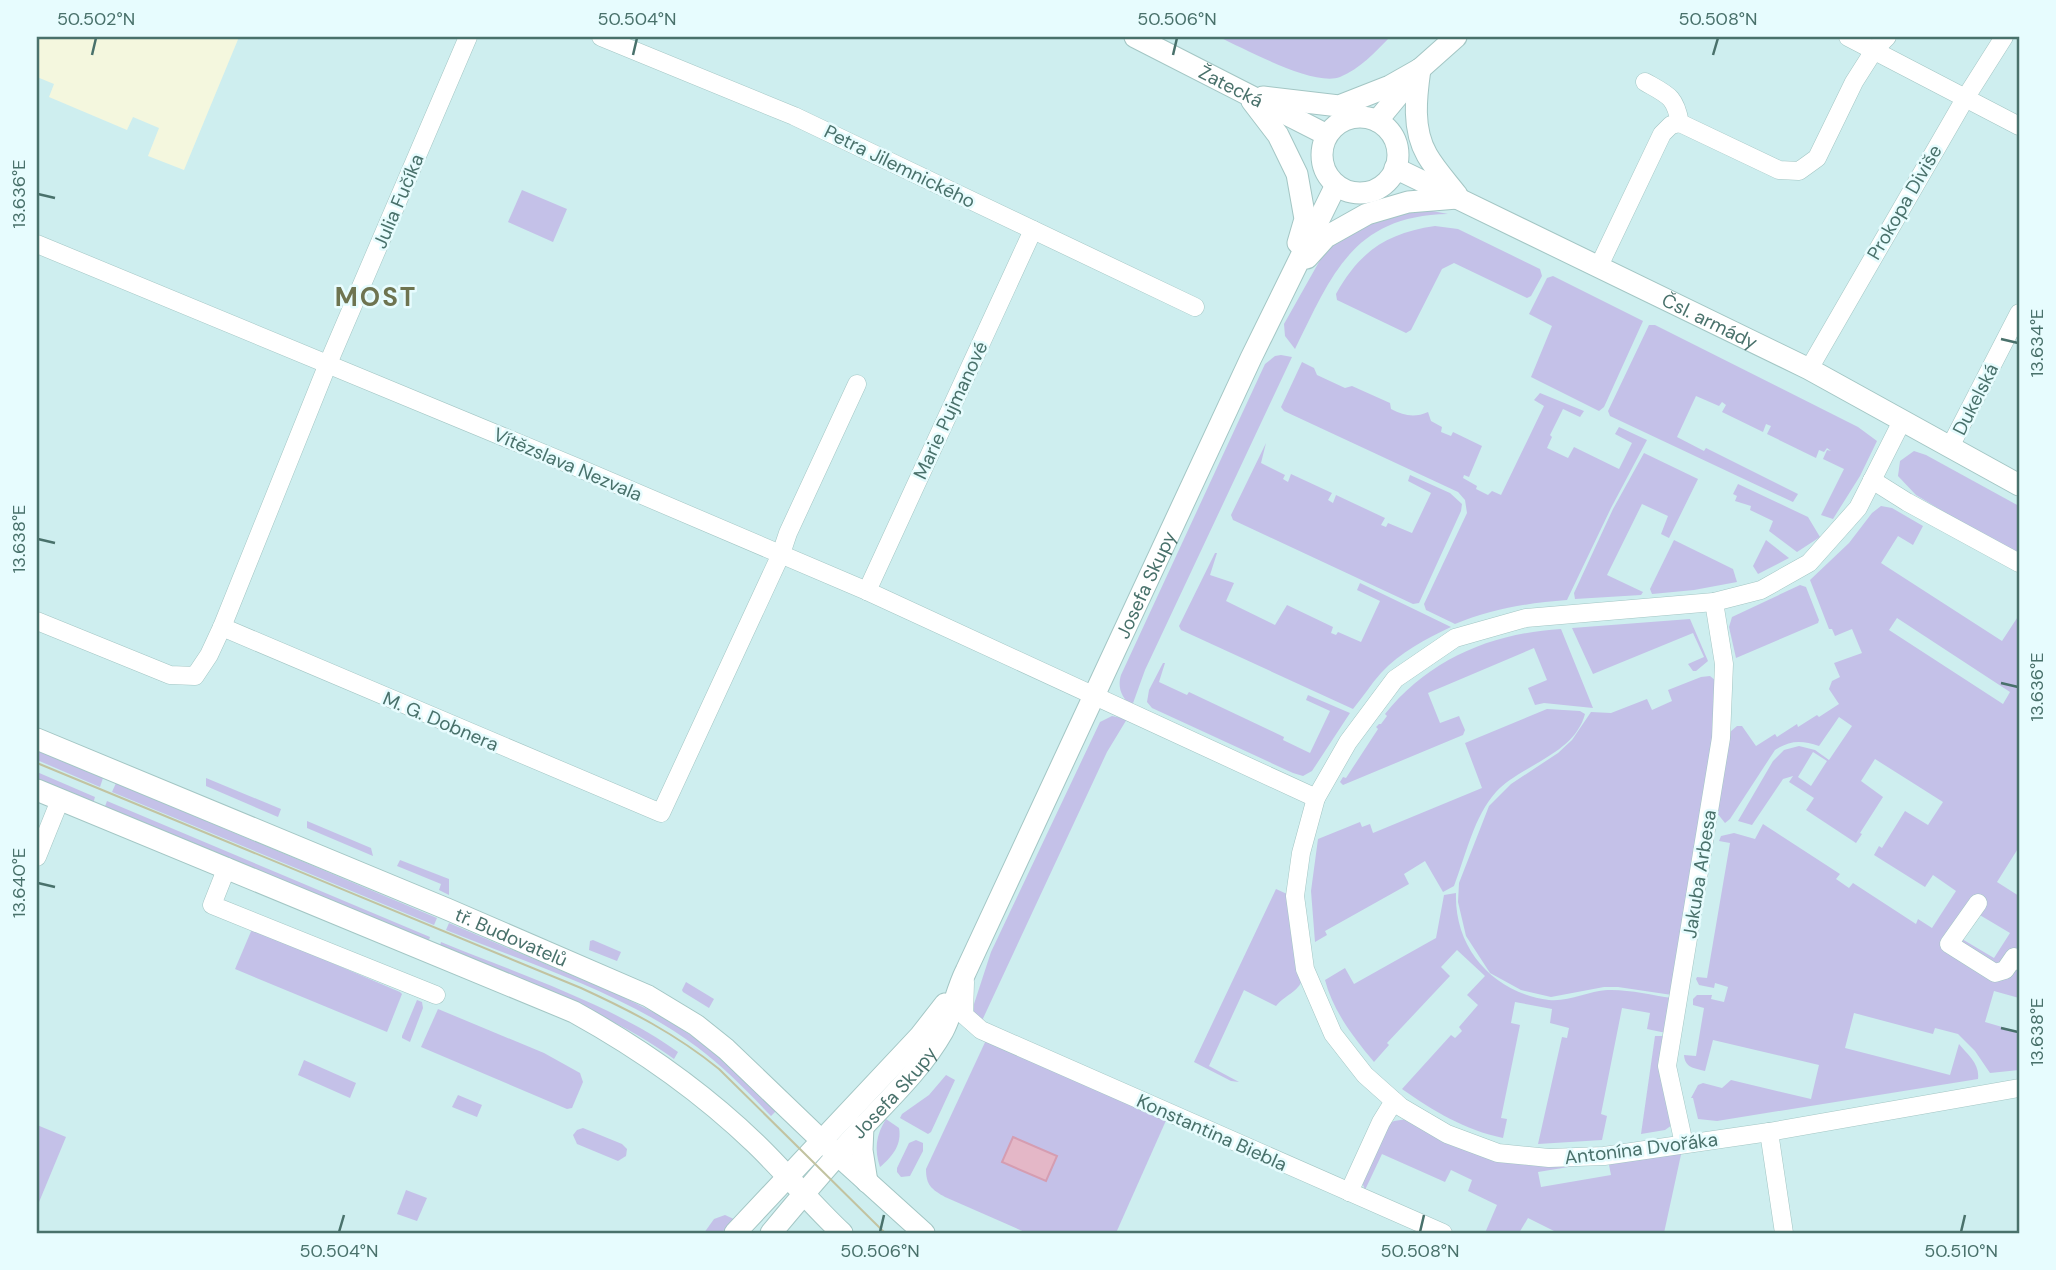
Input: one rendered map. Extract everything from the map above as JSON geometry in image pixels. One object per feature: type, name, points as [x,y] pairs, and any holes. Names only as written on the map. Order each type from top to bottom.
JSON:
[{"type":"street","name":"Julia Fučíka","points":[[327,366],[468,37]]},
{"type":"street","name":"Petra Jilemnického","points":[[601,37],[625,41],[794,116],[1195,307]]},
{"type":"street","name":"Žatecká","points":[[1135,37],[1327,135]]},
{"type":"street","points":[[1377,121],[1420,69],[1456,37]]},
{"type":"street","points":[[1849,37],[1881,43],[1966,97],[2019,125]]},
{"type":"street","name":"Prokopa Diviše","points":[[1809,369],[1966,97],[2004,37]]},
{"type":"street","points":[[1599,267],[1662,134],[1671,125],[1680,124],[1779,170],[1799,171],[1817,158],[1854,82],[1881,43]]},
{"type":"street","points":[[1248,95],[1339,106],[1391,86],[1420,69]]},
{"type":"street","points":[[1420,69],[1415,99],[1418,129],[1426,154],[1459,198]]},
{"type":"street","points":[[1645,82],[1672,97],[1680,124]]},
{"type":"street","points":[[1248,95],[1278,135],[1297,174],[1305,219],[1289,279]]},
{"type":"street","points":[[1355,117],[1377,121],[1393,136],[1397,146],[1395,168],[1381,187],[1358,193],[1347,191],[1329,177],[1322,156],[1327,135],[1344,120],[1355,117]]},
{"type":"street","name":"Čsl. armády","points":[[1395,168],[1809,369],[2019,485]]},
{"type":"street","name":"Josefa Skupy","points":[[774,1230],[838,1155],[858,1117],[962,978],[1289,279],[1336,185]]},
{"type":"street","points":[[1289,279],[1326,237],[1367,214],[1409,202],[1459,198]]},
{"type":"street","name":"Marie Pujmanové","points":[[867,590],[1033,230]]},
{"type":"street","name":"Vítězslava Nezvala","points":[[37,244],[327,366],[581,468],[867,590],[1317,798]]},
{"type":"street","name":"Dukelská","points":[[1950,447],[2019,313]]},
{"type":"street","points":[[37,621],[170,675],[195,676],[209,655],[222,627],[327,366]]},
{"type":"street","points":[[781,554],[788,533],[857,384]]},
{"type":"street","name":"Antonína Dvořáka","points":[[1902,421],[1858,508],[1809,563],[1761,590],[1714,602],[1526,618],[1455,638],[1395,679],[1348,742],[1317,798],[1301,853],[1295,896],[1305,969],[1333,1034],[1365,1075],[1394,1101],[1447,1134],[1498,1153],[1549,1158],[1604,1156],[1769,1132],[2019,1088]]},
{"type":"street","points":[[1872,480],[2019,563]]},
{"type":"street","name":"M. G. Dobnera","points":[[222,627],[661,813],[781,554]]},
{"type":"street","name":"Jakuba Arbesa","points":[[1684,1144],[1667,1066],[1721,738],[1724,664],[1714,602]]},
{"type":"street","name":"tř. Budovatelů","points":[[37,739],[447,909],[648,996],[696,1025],[726,1049],[924,1233]]},
{"type":"street","points":[[37,790],[574,1012],[651,1057],[699,1094],[759,1147],[837,1227]]},
{"type":"street","points":[[37,857],[60,800]]},
{"type":"street","points":[[227,867],[212,905],[436,995]]},
{"type":"street","points":[[1978,903],[1949,944],[1995,973],[2005,970],[2014,957],[2019,961]]},
{"type":"street","name":"Konstantina Biebla","points":[[962,978],[964,1015],[981,1030],[1443,1233]]},
{"type":"street","points":[[1349,1192],[1381,1122],[1394,1101]]},
{"type":"street","points":[[796,1115],[820,1118],[858,1117],[867,1182]]},
{"type":"street","name":"Josefa Skupy","points":[[735,1233],[821,1140],[858,1117]]},
{"type":"street","points":[[1769,1132],[1784,1233]]},
{"type":"street","points":[[759,1147],[764,1177],[763,1204]]},
{"type":"street","points":[[774,1230],[803,1218],[816,1217],[837,1227]]},
{"type":"shaded area","points":[[37,37],[2019,37],[2019,1233],[37,1233]]},
{"type":"shaded area","points":[[37,37],[239,37],[184,170],[148,156],[159,128],[133,117],[127,130],[49,97],[54,84],[37,77]]},
{"type":"shaded area","points":[[1219,37],[1390,37],[1354,69],[1340,77],[1328,79],[1297,72]]},
{"type":"shaded area","points":[[522,190],[567,209],[553,242],[508,222]]},
{"type":"shaded area","points":[[1427,210],[1448,214],[1416,217],[1389,225],[1350,254],[1321,297],[1295,349],[1285,336],[1284,324],[1324,253],[1341,234],[1380,214]]},
{"type":"shaded area","points":[[1435,226],[1458,229],[1540,269],[1542,276],[1531,296],[1527,298],[1454,263],[1442,269],[1411,330],[1406,333],[1337,300],[1336,294],[1345,279],[1365,255],[1389,239]]},
{"type":"shaded area","points":[[1553,276],[1643,321],[1604,407],[1599,411],[1531,377],[1552,326],[1529,314],[1547,278]]},
{"type":"shaded area","points":[[1649,325],[1655,325],[1858,427],[1877,441],[1860,476],[1833,519],[1821,515],[1844,469],[1823,459],[1827,450],[1831,451],[1827,448],[1824,452],[1819,450],[1816,458],[1767,434],[1771,426],[1766,424],[1763,432],[1722,412],[1726,405],[1722,402],[1719,406],[1696,396],[1677,437],[1704,451],[1706,448],[1798,494],[1793,502],[1610,416],[1608,411]]},
{"type":"shaded area","points":[[1281,355],[1292,357],[1145,670],[1132,706],[1121,692],[1121,675],[1265,364]]},
{"type":"shaded area","points":[[1302,362],[1314,368],[1317,375],[1345,388],[1352,386],[1390,403],[1391,409],[1400,413],[1414,416],[1428,412],[1431,421],[1442,427],[1441,432],[1451,436],[1453,432],[1482,446],[1469,477],[1464,475],[1463,478],[1488,495],[1492,491],[1501,495],[1544,406],[1534,400],[1540,393],[1584,411],[1580,417],[1563,409],[1550,435],[1552,437],[1547,448],[1568,458],[1574,447],[1619,469],[1632,443],[1615,434],[1619,427],[1647,440],[1567,600],[1482,614],[1455,624],[1426,610],[1424,604],[1467,513],[1465,500],[1458,492],[1284,411],[1281,407]]},
{"type":"shaded area","points":[[1266,443],[1261,463],[1285,475],[1283,479],[1288,482],[1291,474],[1332,493],[1328,500],[1333,503],[1336,495],[1385,518],[1381,525],[1386,527],[1388,523],[1412,533],[1431,493],[1408,481],[1410,475],[1450,493],[1462,504],[1419,603],[1413,604],[1233,520],[1231,515]]},
{"type":"shaded area","points":[[1914,451],[2019,506],[2019,557],[1916,495],[1898,476],[1900,461]]},
{"type":"shaded area","points":[[1644,453],[1698,479],[1669,538],[1661,534],[1668,516],[1642,504],[1607,575],[1643,592],[1641,595],[1575,599],[1574,593],[1613,509]]},
{"type":"shaded area","points":[[1738,484],[1808,517],[1820,537],[1797,552],[1769,531],[1773,521],[1750,510],[1751,506],[1735,501],[1737,496],[1733,494]]},
{"type":"shaded area","points":[[1881,506],[1892,508],[1923,526],[1913,545],[1898,536],[1881,563],[2002,641],[2019,615],[2019,847],[1997,882],[2019,896],[2019,998],[1994,991],[1985,1022],[2019,1032],[2019,1070],[1990,1073],[1975,1051],[1958,1034],[1935,1028],[1933,1034],[1854,1013],[1845,1048],[1950,1075],[1959,1044],[1975,1064],[1978,1079],[1717,1121],[1698,1119],[1691,1098],[1698,1085],[1703,1083],[1722,1088],[1731,1080],[1811,1099],[1819,1065],[1713,1040],[1705,1071],[1686,1063],[1684,1055],[1696,1056],[1704,1008],[1693,1005],[1693,999],[1697,995],[1712,995],[1711,999],[1724,1002],[1728,987],[1715,983],[1714,988],[1699,985],[1696,979],[1707,978],[1730,843],[1719,841],[1721,836],[1734,833],[1755,839],[1763,824],[1840,874],[1836,879],[1849,888],[1853,883],[1916,924],[1918,919],[1932,928],[1956,891],[1933,875],[1925,887],[1874,855],[1879,846],[1882,848],[1905,811],[1928,825],[1943,802],[1875,759],[1861,781],[1883,797],[1856,843],[1806,810],[1814,798],[1789,782],[1793,776],[1783,779],[1752,825],[1738,821],[1773,761],[1784,750],[1799,746],[1815,750],[1829,760],[1852,726],[1839,717],[1819,746],[1796,742],[1775,750],[1730,819],[1725,823],[1717,813],[1730,732],[1737,726],[1742,726],[1756,746],[1775,734],[1777,737],[1797,724],[1798,727],[1817,715],[1819,717],[1839,704],[1829,689],[1832,681],[1840,677],[1834,663],[1862,653],[1852,629],[1835,636],[1832,629],[1829,629],[1810,580],[1849,543],[1872,513]],"holes":[[[1897,618],[2010,692],[2003,704],[1889,630]],[[1813,752],[1827,761],[1811,786],[1798,777]],[[1978,914],[2010,933],[1994,958],[1962,939]]]},
{"type":"shaded area","points":[[1674,540],[1733,569],[1737,582],[1652,594],[1650,589]]},
{"type":"shaded area","points":[[1766,540],[1789,558],[1758,574],[1753,566]]},
{"type":"shaded area","points":[[1215,553],[1210,575],[1234,583],[1226,601],[1275,625],[1287,605],[1333,627],[1331,633],[1336,635],[1338,632],[1361,642],[1380,601],[1357,590],[1360,583],[1451,627],[1423,641],[1388,665],[1353,709],[1181,630],[1179,626]]},
{"type":"shaded area","points":[[1800,585],[1806,587],[1818,623],[1736,658],[1729,627],[1732,617]]},
{"type":"shaded area","points":[[1690,619],[1708,661],[1696,671],[1688,664],[1704,657],[1693,633],[1593,674],[1572,628]]},
{"type":"shaded area","points":[[1561,629],[1593,708],[1544,703],[1535,705],[1528,688],[1547,680],[1534,648],[1428,693],[1440,723],[1459,716],[1465,730],[1463,735],[1343,785],[1340,782],[1343,777],[1346,778],[1378,729],[1376,727],[1387,716],[1385,714],[1421,678],[1464,652],[1487,643],[1511,636]]},
{"type":"shaded area","points":[[1163,663],[1159,682],[1187,695],[1189,692],[1284,737],[1283,740],[1310,753],[1330,711],[1306,700],[1308,695],[1350,713],[1312,771],[1303,776],[1152,708],[1147,702],[1149,690]]},
{"type":"shaded area","points":[[1710,676],[1716,681],[1718,707],[1672,995],[1604,987],[1551,997],[1521,990],[1490,973],[1466,936],[1458,902],[1459,883],[1489,806],[1511,784],[1558,753],[1572,740],[1591,712],[1611,713],[1647,699],[1652,710],[1672,701],[1668,690]]},
{"type":"shaded area","points":[[1547,709],[1580,711],[1585,714],[1570,740],[1507,782],[1488,802],[1476,824],[1454,886],[1443,892],[1425,861],[1404,874],[1409,884],[1325,931],[1327,935],[1315,942],[1311,891],[1318,839],[1360,822],[1362,827],[1370,824],[1373,833],[1482,788],[1465,743]]},
{"type":"shaded area","points":[[1112,716],[1127,719],[1107,752],[980,1025],[974,1014],[974,1004],[991,952],[1100,722]]},
{"type":"shaded area","points":[[37,750],[103,778],[100,787],[37,760]]},
{"type":"shaded area","points":[[37,772],[95,797],[93,804],[37,781]]},
{"type":"shaded area","points":[[206,778],[281,809],[278,817],[206,786]]},
{"type":"shaded area","points":[[116,783],[437,918],[434,925],[112,792]]},
{"type":"shaded area","points":[[107,801],[430,937],[427,945],[104,809]]},
{"type":"shaded area","points":[[307,821],[371,848],[373,856],[307,828]]},
{"type":"shaded area","points":[[400,860],[449,879],[449,895],[439,890],[441,884],[397,866]]},
{"type":"shaded area","points":[[1276,889],[1287,894],[1302,980],[1298,987],[1276,1006],[1244,990],[1209,1066],[1239,1082],[1231,1081],[1194,1062]]},
{"type":"shaded area","points":[[1456,893],[1457,913],[1470,950],[1495,978],[1511,988],[1529,996],[1549,1000],[1607,990],[1672,998],[1666,1033],[1647,1029],[1650,1013],[1622,1008],[1601,1114],[1607,1116],[1602,1140],[1538,1144],[1562,1037],[1567,1038],[1569,1028],[1550,1023],[1552,1009],[1515,1002],[1511,1023],[1520,1025],[1501,1118],[1507,1119],[1503,1138],[1450,1119],[1402,1089],[1451,1035],[1455,1038],[1462,1031],[1459,1027],[1478,1005],[1467,995],[1485,976],[1457,950],[1441,967],[1450,976],[1387,1043],[1389,1045],[1374,1062],[1339,1013],[1325,980],[1345,968],[1354,984],[1436,938],[1444,895]]},
{"type":"shaded area","points":[[449,923],[621,996],[661,1016],[697,1039],[776,1111],[771,1116],[717,1063],[669,1028],[608,995],[446,930]]},
{"type":"shaded area","points":[[252,929],[400,992],[402,994],[387,1032],[235,969]]},
{"type":"shaded area","points":[[590,941],[621,952],[617,961],[589,950]]},
{"type":"shaded area","points":[[441,942],[594,1005],[624,1019],[678,1052],[674,1059],[648,1041],[590,1011],[439,949]]},
{"type":"shaded area","points":[[686,982],[714,999],[709,1008],[683,992]]},
{"type":"shaded area","points":[[417,1000],[422,1002],[423,1008],[410,1042],[402,1036]]},
{"type":"shaded area","points":[[438,1009],[544,1053],[580,1073],[583,1082],[572,1108],[567,1109],[421,1047]]},
{"type":"shaded area","points":[[1655,1036],[1663,1036],[1672,1125],[1665,1130],[1641,1134]]},
{"type":"shaded area","points":[[987,1038],[1168,1116],[1116,1233],[1027,1233],[945,1197],[930,1186],[926,1169]]},
{"type":"shaded area","points":[[304,1060],[356,1083],[350,1098],[298,1075]]},
{"type":"shaded area","points":[[946,1075],[955,1080],[931,1132],[928,1134],[900,1118],[929,1095]]},
{"type":"shaded area","points":[[458,1095],[482,1105],[477,1117],[452,1107]]},
{"type":"shaded area","points":[[886,1119],[899,1128],[899,1139],[893,1154],[880,1167],[877,1142]]},
{"type":"shaded area","points":[[1407,1119],[1419,1127],[1587,1164],[1538,1172],[1541,1187],[1611,1175],[1608,1160],[1682,1150],[1664,1233],[1558,1233],[1528,1218],[1519,1233],[1485,1233],[1497,1205],[1468,1191],[1472,1180],[1451,1170],[1445,1182],[1382,1154],[1365,1190],[1362,1182],[1386,1126],[1394,1121]]},
{"type":"shaded area","points":[[37,1125],[66,1137],[37,1207]]},
{"type":"shaded area","points":[[583,1128],[622,1144],[627,1149],[626,1156],[618,1161],[577,1144],[573,1135]]},
{"type":"shaded area","points":[[1013,1137],[1057,1156],[1046,1181],[1002,1162]]},
{"type":"shaded area","points":[[916,1140],[923,1143],[923,1151],[910,1176],[901,1177],[897,1168],[909,1143]]},
{"type":"shaded area","points":[[406,1190],[427,1198],[417,1221],[397,1214]]},
{"type":"shaded area","points":[[725,1215],[736,1220],[721,1233],[704,1233],[714,1219]]},
{"type":"tram line","points":[[37,763],[581,988],[653,1024],[719,1069],[885,1233]]},
{"type":"district","name":"MOST","points":[[376,297]]}]
